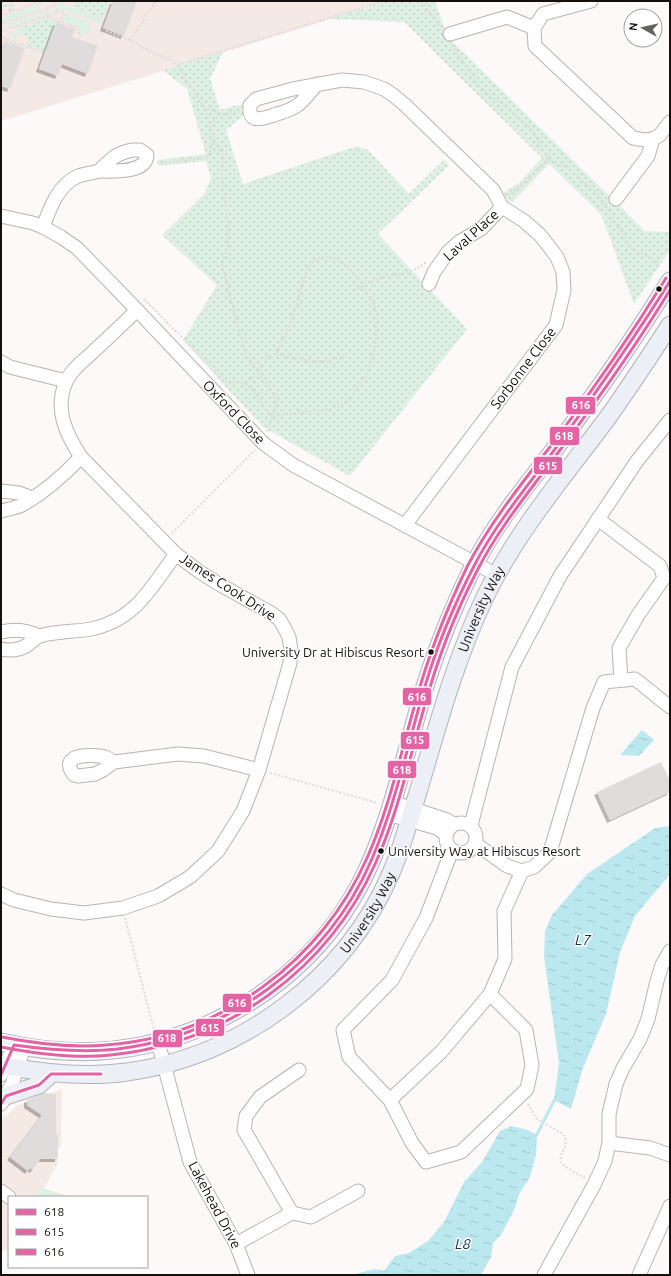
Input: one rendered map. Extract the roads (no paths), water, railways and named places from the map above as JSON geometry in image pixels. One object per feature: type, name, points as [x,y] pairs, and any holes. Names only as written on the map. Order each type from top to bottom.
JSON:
[{"type":"main road","name":"University Way","points":[[13,1045],[48,1051],[118,1050],[177,1037],[203,1027],[253,1001],[275,985],[299,964],[330,931],[356,892],[372,860],[390,808],[435,657],[454,607],[476,563],[501,521],[626,350],[670,281]]},
{"type":"main road","name":"University Way","points":[[6,1068],[51,1074],[90,1074],[123,1073],[164,1065],[193,1056],[248,1032],[289,1003],[324,972],[363,924],[378,899],[393,868],[454,673],[475,620],[497,575],[538,508],[632,384],[670,325]]},
{"type":"main road","points":[[5,1104],[40,1085],[51,1074]]},
{"type":"street","points":[[591,1],[543,14],[534,28],[535,46],[633,138],[645,140],[653,139],[660,135],[670,122]]},
{"type":"street","points":[[447,35],[507,17],[534,28]]},
{"type":"street","name":"Sorbonne Close","points":[[317,84],[298,105],[290,110],[262,119],[253,117],[249,111],[250,105],[256,99],[317,84],[342,80],[364,82],[384,89],[393,95],[493,190],[502,207],[524,221],[540,234],[557,256],[563,272],[564,290],[556,325],[406,525]]},
{"type":"street","points":[[616,199],[648,156],[653,139]]},
{"type":"street","points":[[43,227],[57,194],[78,176],[99,171],[134,169],[140,167],[146,159],[146,155],[140,150],[122,152],[114,156],[99,171]]},
{"type":"street","name":"Laval Place","points":[[428,286],[434,272],[448,252],[459,242],[481,229],[502,207]]},
{"type":"street","name":"Oxford Close","points":[[1,216],[28,221],[43,227],[77,248],[263,443],[293,465],[497,575]]},
{"type":"street","name":"James Cook Drive","points":[[1,894],[14,900],[52,909],[84,913],[122,908],[158,896],[190,877],[218,851],[243,811],[259,770],[290,663],[291,650],[289,637],[279,619],[217,583],[176,554],[80,457],[69,439],[62,417],[62,395],[66,381],[76,368],[137,310]]},
{"type":"street","points":[[4,368],[66,381]]},
{"type":"street","points":[[471,825],[512,668],[560,576],[637,461],[670,420]]},
{"type":"street","points":[[1,511],[21,505],[48,489],[64,476],[80,457]]},
{"type":"street","points":[[1,491],[19,493],[32,498]]},
{"type":"street","points":[[598,519],[660,566],[666,568],[664,578],[638,615],[619,648],[621,680]]},
{"type":"street","points":[[1,649],[7,650],[21,648],[29,644],[38,636],[91,629],[110,624],[127,615],[141,602],[176,554]]},
{"type":"street","points":[[1,632],[16,629],[30,631],[38,636]]},
{"type":"street","points":[[476,844],[507,866],[522,871],[534,867],[550,852],[593,708],[604,682],[636,679],[670,707]]},
{"type":"street","points":[[114,762],[178,754],[192,754],[259,770]]},
{"type":"street","points":[[390,808],[411,814],[447,820],[450,829],[447,844],[457,853],[463,853],[476,844],[477,834],[471,825],[465,822],[459,822],[450,829]]},
{"type":"street","points":[[452,850],[426,918],[392,980],[343,1030],[349,1057],[390,1100],[412,1144],[426,1162],[461,1152],[527,1089],[532,1065],[526,1030],[490,994]]},
{"type":"street","points":[[390,1100],[441,1052],[490,994],[505,959],[504,910],[522,871]]},
{"type":"street","points":[[544,1275],[594,1185],[605,1161],[609,1143],[609,1114],[616,1084],[623,1068],[640,1039],[648,1019],[662,966],[670,951]]},
{"type":"street","name":"Lakehead Drive","points":[[158,1042],[190,1162],[236,1244],[248,1275]]},
{"type":"street","points":[[5,1104],[6,1068],[13,1045]]},
{"type":"street","points":[[292,1213],[244,1130],[246,1116],[260,1097],[300,1070]]},
{"type":"street","points":[[609,1143],[650,1148],[670,1155]]},
{"type":"street","points":[[236,1244],[292,1213],[311,1217],[358,1191]]},
{"type":"street","points":[[639,1275],[670,1206]]},
{"type":"water","points":[[642,730],[654,740],[639,756],[620,755]]},
{"type":"water","name":"L7","points":[[670,826],[670,874],[635,916],[620,952],[606,1014],[583,1068],[571,1109],[554,1100],[559,1063],[544,957],[545,931],[552,915],[587,874],[655,828]]},
{"type":"water","name":"L8","points":[[511,1126],[525,1129],[537,1135],[536,1155],[530,1177],[519,1194],[515,1208],[501,1235],[493,1243],[491,1257],[481,1275],[352,1275],[374,1269],[384,1271],[395,1256],[409,1253],[428,1241],[444,1222],[464,1182],[482,1162],[500,1131]]},
{"type":"waterway","points":[[535,1138],[555,1099]]},
{"type":"place","name":"University Dr at Hibiscus Resort","points":[[431,652]]},
{"type":"place","name":"University Way at Hibiscus Resort","points":[[381,851]]}]
